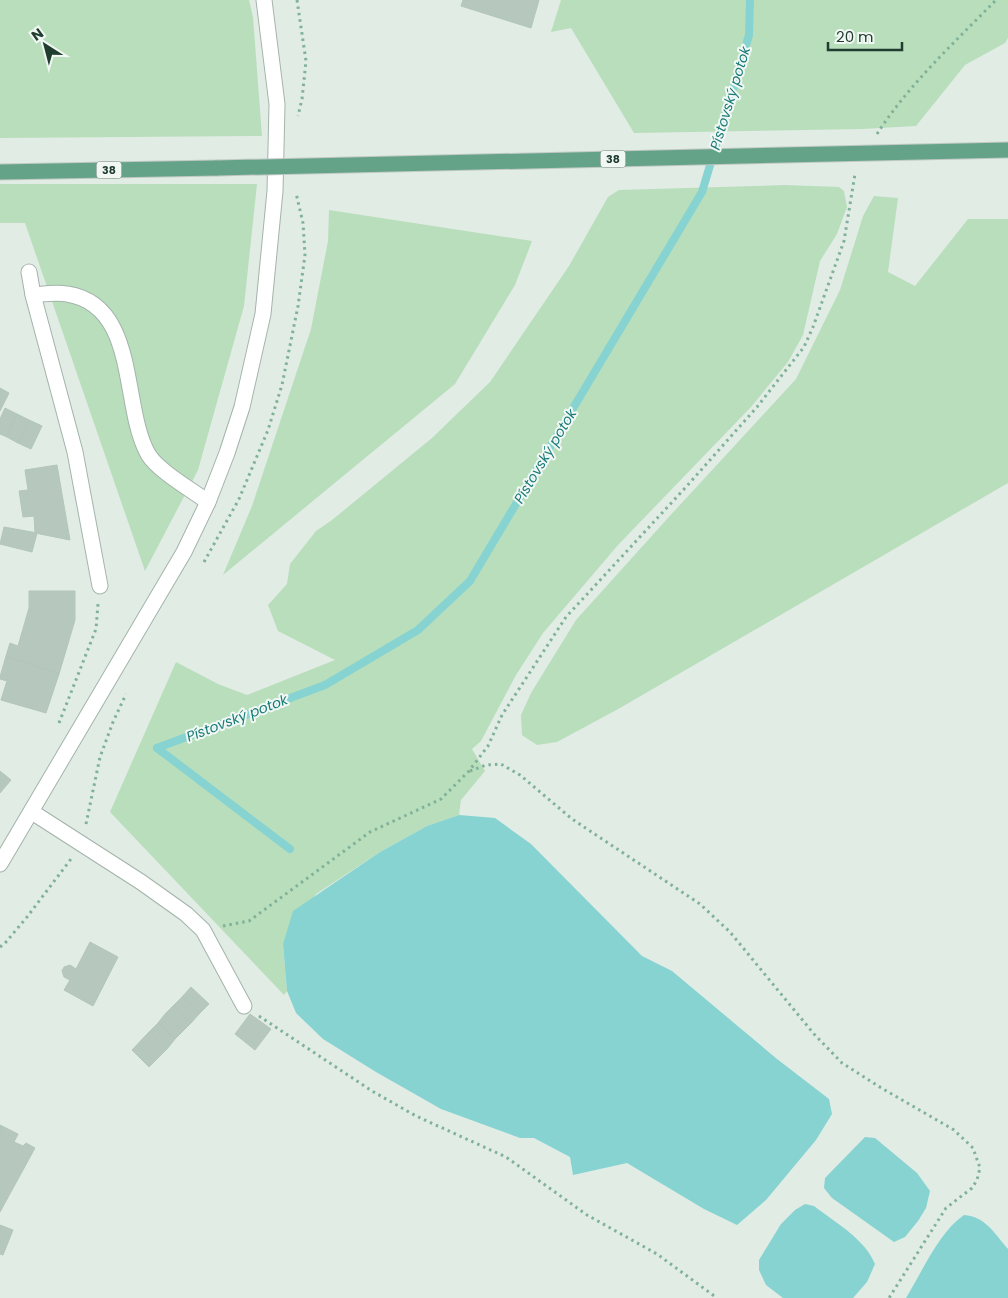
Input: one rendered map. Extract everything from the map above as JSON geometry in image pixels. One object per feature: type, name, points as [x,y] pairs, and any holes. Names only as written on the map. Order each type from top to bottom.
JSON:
[{"type":"main road","name":"38","points":[[0,172],[1008,150]]},
{"type":"street","points":[[0,864],[184,552],[208,502],[242,407],[262,314],[275,191],[277,104],[264,0]]},
{"type":"street","points":[[29,272],[33,295],[74,452],[100,586]]},
{"type":"street","points":[[33,295],[66,293],[84,298],[104,312],[115,330],[124,358],[139,432],[149,456],[167,474],[208,502]]},
{"type":"street","points":[[32,812],[141,882],[186,914],[203,930],[244,1006]]},
{"type":"path","points":[[876,136],[886,120],[919,80],[996,0]]},
{"type":"path","points":[[203,930],[249,921],[370,832],[441,799],[469,771],[488,746],[502,715],[566,617],[757,407],[804,347],[813,328],[844,241],[856,167]]},
{"type":"path","points":[[200,568],[239,499]]},
{"type":"path","points":[[58,725],[96,629],[100,586]]},
{"type":"path","points":[[0,946],[6,942],[27,916],[81,845],[93,797],[100,757],[127,690]]},
{"type":"path","points":[[469,771],[486,765],[501,764],[520,776],[572,819],[700,904],[730,932],[814,1034],[842,1063],[954,1130],[974,1148],[980,1168],[977,1180],[972,1188],[946,1208],[890,1298]]},
{"type":"path","points":[[244,1006],[372,1091],[416,1116],[506,1157],[587,1214],[657,1254],[717,1298]]},
{"type":"green space","points":[[0,0],[249,0],[253,17],[262,136],[0,138]]},
{"type":"green space","points":[[561,0],[1008,0],[1008,38],[1005,43],[965,65],[916,126],[862,129],[634,133],[571,28],[551,32]]},
{"type":"green space","points":[[0,184],[257,184],[244,306],[198,470],[145,571],[25,223],[0,223]]},
{"type":"green space","points":[[785,185],[839,187],[844,191],[847,207],[837,234],[820,261],[803,335],[788,362],[751,407],[618,545],[543,633],[516,675],[481,741],[472,749],[485,771],[461,800],[459,815],[427,826],[380,852],[316,894],[283,944],[287,991],[284,995],[110,812],[176,662],[218,684],[247,695],[335,660],[278,631],[268,605],[287,584],[290,564],[316,531],[432,438],[490,382],[569,266],[608,197],[619,190]]},
{"type":"green space","points":[[874,196],[898,198],[888,272],[915,286],[968,219],[1008,219],[1008,483],[620,708],[557,742],[537,745],[522,735],[521,715],[531,693],[576,620],[796,379],[840,290],[863,216]]},
{"type":"green space","points":[[329,210],[532,241],[515,285],[455,384],[223,575],[252,506],[311,329],[328,241]]},
{"type":"water","points":[[459,815],[495,818],[531,844],[642,956],[672,971],[777,1059],[829,1099],[832,1114],[816,1140],[766,1200],[737,1225],[704,1209],[627,1163],[573,1175],[570,1157],[534,1138],[520,1138],[441,1109],[323,1039],[296,1013],[287,991],[283,944],[293,911],[380,852],[427,826]]},
{"type":"water","points":[[865,1137],[875,1138],[917,1173],[930,1191],[926,1208],[918,1221],[905,1237],[894,1242],[832,1198],[824,1188],[825,1178]]},
{"type":"water","points":[[805,1204],[814,1206],[849,1232],[864,1247],[875,1264],[867,1282],[853,1298],[783,1298],[766,1285],[759,1270],[759,1260],[781,1224],[795,1210]]},
{"type":"water","points":[[964,1215],[984,1222],[1008,1249],[1008,1298],[906,1298],[939,1242],[955,1222]]},
{"type":"building","points":[[463,0],[539,0],[531,28],[461,6]]},
{"type":"building","points":[[0,388],[9,393],[0,411]]},
{"type":"building","points":[[5,408],[17,414],[7,437],[0,434],[0,419]]},
{"type":"building","points":[[17,414],[29,420],[18,443],[7,437]]},
{"type":"building","points":[[29,420],[42,426],[31,449],[18,443]]},
{"type":"building","points":[[57,465],[70,540],[35,533],[34,516],[23,517],[19,491],[28,490],[25,470]]},
{"type":"building","points":[[4,527],[37,533],[32,552],[0,544]]},
{"type":"building","points":[[29,591],[75,591],[75,620],[59,674],[6,656],[10,643],[18,646],[29,608]]},
{"type":"building","points":[[6,656],[59,674],[46,713],[1,700],[7,681],[0,679]]},
{"type":"building","points":[[0,771],[11,780],[0,793]]},
{"type":"building","points":[[90,942],[118,957],[93,1006],[64,990],[70,980],[64,977],[62,971],[64,967],[70,965],[76,969]]},
{"type":"building","points":[[191,987],[209,1004],[200,1013],[182,997]]},
{"type":"building","points":[[182,997],[200,1013],[191,1023],[173,1006]]},
{"type":"building","points":[[173,1006],[191,1023],[183,1031],[165,1014]]},
{"type":"building","points":[[165,1014],[183,1031],[175,1039],[158,1023]]},
{"type":"building","points":[[250,1014],[271,1029],[255,1050],[235,1034]]},
{"type":"building","points":[[158,1023],[175,1039],[167,1049],[149,1032]]},
{"type":"building","points":[[149,1032],[167,1049],[149,1067],[132,1050]]},
{"type":"building","points":[[0,1125],[18,1134],[14,1142],[23,1146],[26,1143],[35,1148],[0,1212]]},
{"type":"building","points":[[0,1225],[13,1230],[3,1255],[0,1254]]},
{"type":"waterway","name":"Pístovský potok","points":[[157,748],[325,685],[418,630],[470,581],[702,192],[749,35],[750,0]]},
{"type":"waterway","points":[[157,748],[290,849]]}]
